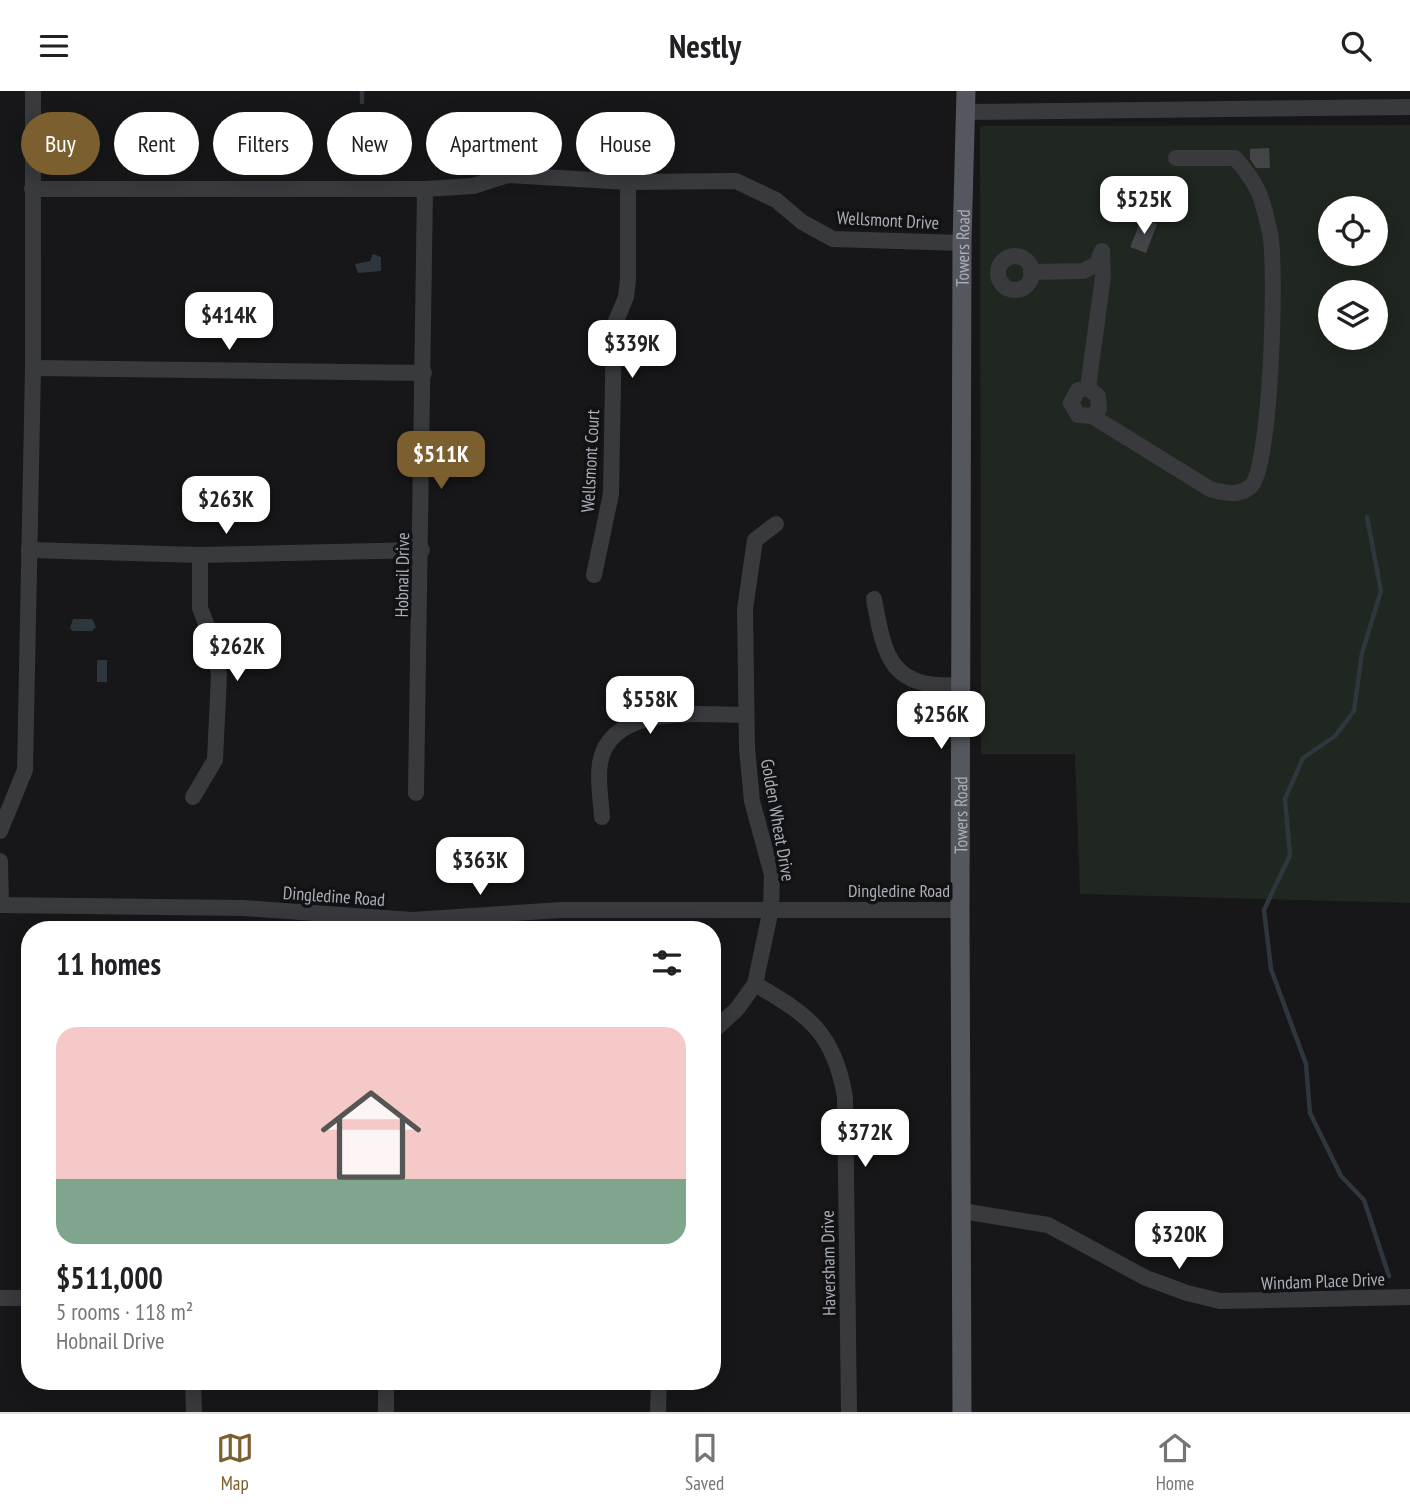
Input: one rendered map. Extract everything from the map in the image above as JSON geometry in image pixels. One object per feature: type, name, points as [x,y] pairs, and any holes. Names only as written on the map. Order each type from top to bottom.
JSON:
[{"type":"main road","name":"Towers Road","points":[[962,1412],[960,910],[965,91]]},
{"type":"street","points":[[0,831],[25,770],[33,368],[33,91]]},
{"type":"street","points":[[965,113],[1410,107]]},
{"type":"street","points":[[1031,272],[1091,269],[1102,251],[1103,276],[1088,388],[1074,393],[1071,408],[1082,418],[1092,416],[1210,489],[1228,494],[1243,491],[1252,485],[1258,474],[1273,307],[1273,260],[1265,212],[1256,182],[1235,157],[1175,158]]},
{"type":"street","name":"Wellsmont Drive","points":[[32,189],[425,189],[472,186],[508,175],[628,182],[736,181],[776,200],[802,222],[833,239],[962,243]]},
{"type":"street","name":"Wellsmont Court","points":[[594,575],[611,494],[614,326],[626,297],[628,280],[628,182]]},
{"type":"street","name":"Hobnail Drive","points":[[416,793],[422,550],[425,189]]},
{"type":"street","points":[[33,368],[424,373]]},
{"type":"street","name":"Golden Wheat Drive","points":[[721,1024],[737,1009],[755,984],[771,909],[772,876],[749,781],[745,609],[755,540],[776,524]]},
{"type":"street","points":[[29,550],[200,555],[422,550]]},
{"type":"street","points":[[193,797],[215,760],[219,675],[214,644],[200,608],[200,555]]},
{"type":"street","points":[[874,599],[886,652],[897,670],[915,682],[961,685]]},
{"type":"street","points":[[601,817],[600,764],[611,741],[625,728],[654,716],[746,715]]},
{"type":"street","points":[[0,861],[1,905]]},
{"type":"street","name":"Dingledine Road","points":[[1,905],[243,908],[412,920],[561,910],[960,910]]},
{"type":"street","name":"Haversham Drive","points":[[755,984],[803,1012],[832,1051],[841,1074],[845,1097],[849,1412]]},
{"type":"street","name":"Windam Place Drive","points":[[962,1212],[1048,1225],[1146,1278],[1187,1293],[1220,1301],[1410,1297]]},
{"type":"street","points":[[0,1298],[21,1297]]},
{"type":"street","points":[[193,1390],[194,1412]]},
{"type":"street","points":[[386,1390],[386,1412]]},
{"type":"street","points":[[658,1412],[659,1390]]},
{"type":"shaded area","points":[[1410,125],[1410,903],[1080,894],[1075,754],[981,754],[980,126]]},
{"type":"shaded area","points":[[373,254],[381,257],[381,271],[358,273],[355,264],[370,261]]},
{"type":"shaded area","points":[[73,619],[92,619],[96,627],[92,631],[73,631],[70,628]]},
{"type":"shaded area","points":[[97,660],[107,660],[107,682],[97,682]]},
{"type":"building","points":[[1269,148],[1270,168],[1256,168],[1250,159],[1250,149]]},
{"type":"building","points":[[1142,218],[1157,224],[1146,253],[1130,247]]},
{"type":"waterway","points":[[362,91],[362,102]]},
{"type":"waterway","points":[[1367,517],[1381,591],[1362,653],[1354,711],[1335,736],[1303,758],[1285,799],[1290,855],[1264,910],[1271,969],[1306,1064],[1310,1113],[1341,1176],[1364,1200],[1389,1276]]}]
